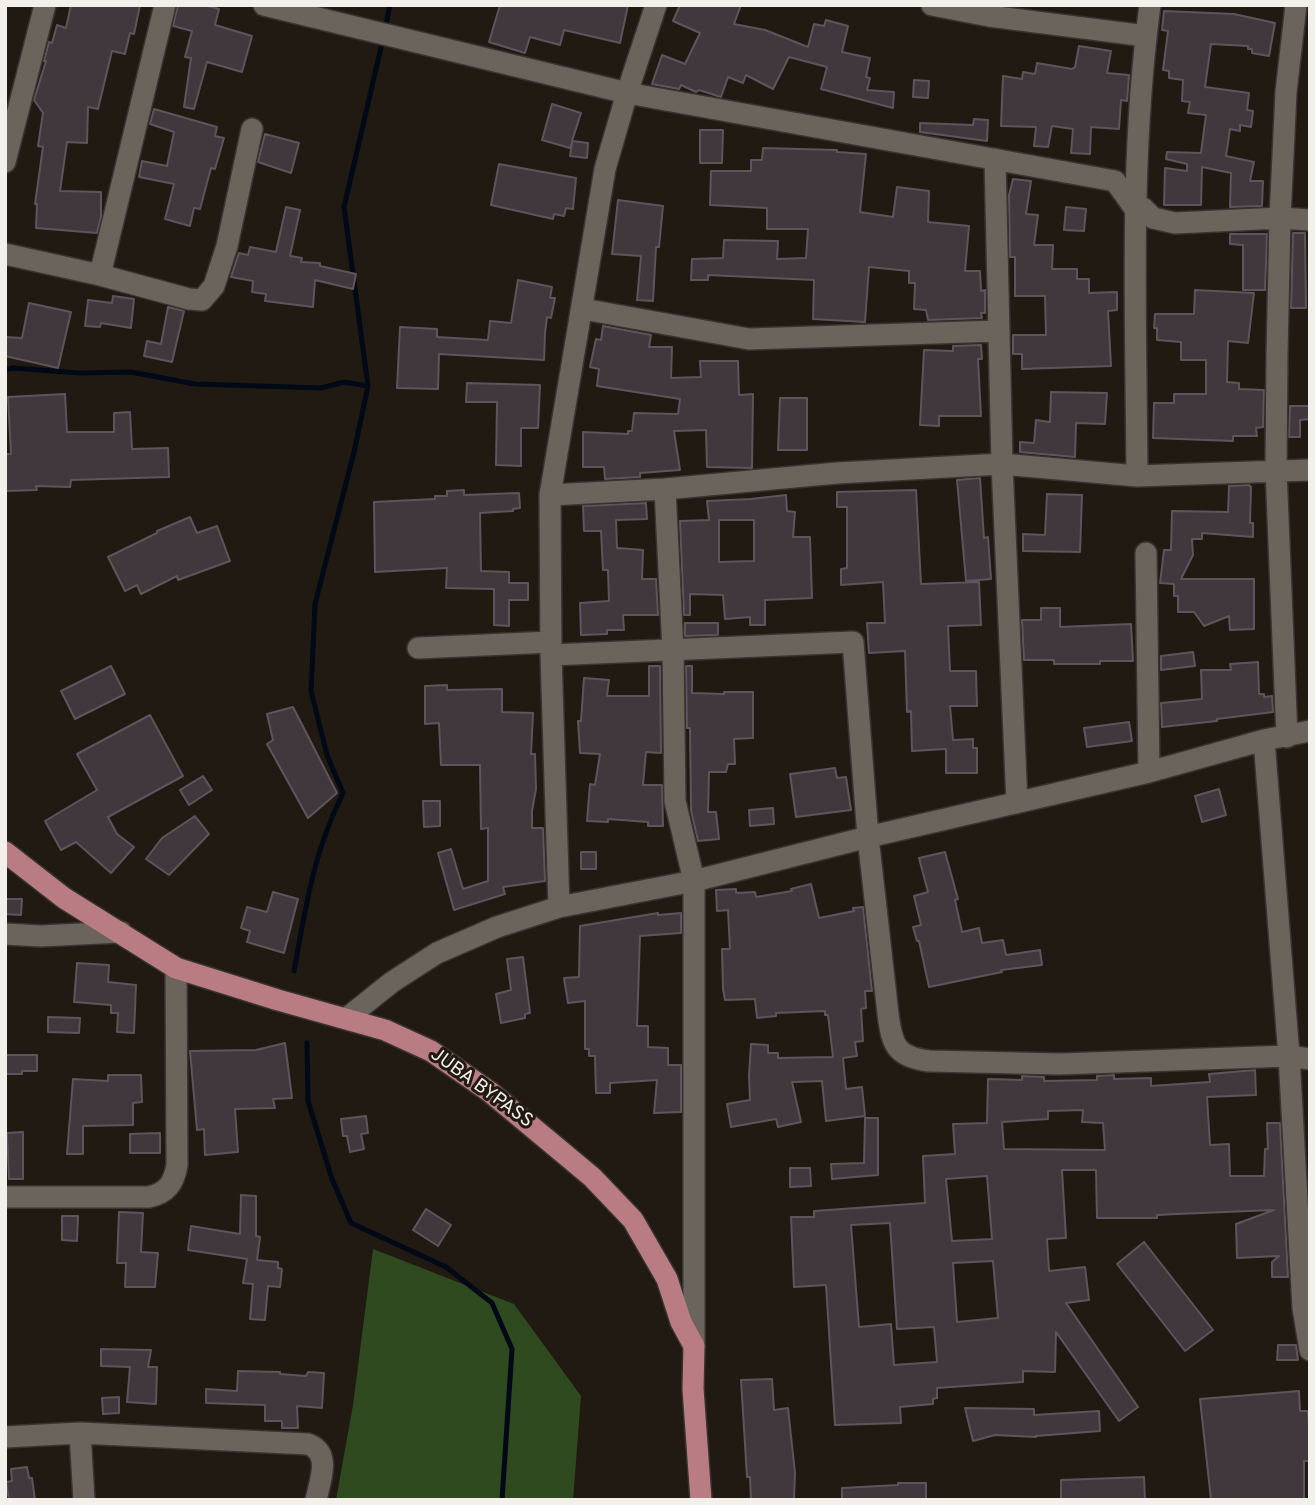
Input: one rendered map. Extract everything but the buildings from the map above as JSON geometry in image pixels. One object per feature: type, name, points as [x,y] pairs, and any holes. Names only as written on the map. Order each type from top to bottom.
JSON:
[{"type":"main road","name":"JUBA BYPASS","points":[[5,852],[64,898],[176,968],[385,1030],[431,1051],[490,1092],[592,1177],[633,1220],[667,1279],[681,1322],[694,1346],[693,1389],[701,1500]]},
{"type":"street","points":[[5,162],[45,5]]},
{"type":"street","points":[[100,275],[165,5]]},
{"type":"street","points":[[264,5],[627,93],[1135,201]]},
{"type":"street","points":[[559,906],[551,649],[550,495],[605,169],[656,5]]},
{"type":"street","points":[[932,5],[989,16],[1146,36]]},
{"type":"street","points":[[1138,476],[1135,201],[1150,5]]},
{"type":"street","points":[[1286,737],[1276,470],[1280,218],[1286,92],[1296,5]]},
{"type":"street","points":[[627,93],[1115,181],[1153,218],[1175,223],[1280,218],[1310,220]]},
{"type":"street","points":[[5,254],[202,300],[214,286],[227,246],[252,130]]},
{"type":"street","points":[[995,159],[1002,464],[1017,803]]},
{"type":"street","points":[[583,309],[749,339],[998,331]]},
{"type":"street","points":[[550,495],[665,489],[837,473],[1002,464],[1138,476],[1310,470]]},
{"type":"street","points":[[665,489],[673,651],[675,801],[694,881],[694,1346]]},
{"type":"street","points":[[1146,553],[1149,772]]},
{"type":"street","points":[[418,648],[673,651],[853,642],[868,836],[892,1041],[908,1058],[929,1061],[1060,1064],[1299,1058]]},
{"type":"street","points":[[347,1018],[392,982],[437,953],[497,927],[559,906],[694,881],[868,836],[1149,772],[1264,740],[1310,731]]},
{"type":"street","points":[[1264,740],[1299,1058],[1303,1308],[1310,1350]]},
{"type":"street","points":[[5,934],[41,936],[121,932]]},
{"type":"street","points":[[5,1197],[149,1197],[169,1187],[177,1166],[176,968]]},
{"type":"street","points":[[80,1433],[84,1500]]},
{"type":"street","points":[[5,1437],[80,1433],[308,1444],[318,1448],[322,1455],[322,1471],[316,1500]]},
{"type":"green space","points":[[373,1249],[514,1304],[581,1396],[573,1500],[336,1500],[353,1405]]},
{"type":"waterway","points":[[385,29],[390,5]]},
{"type":"waterway","points":[[294,971],[317,859],[343,793],[327,755],[311,691],[315,604],[368,386],[344,207],[383,39]]},
{"type":"waterway","points":[[5,370],[13,368],[80,373],[131,372],[195,384],[321,388],[344,382],[368,386]]},
{"type":"waterway","points":[[307,1043],[308,1101],[332,1179],[351,1223],[446,1267],[492,1303],[512,1349],[502,1500]]}]
